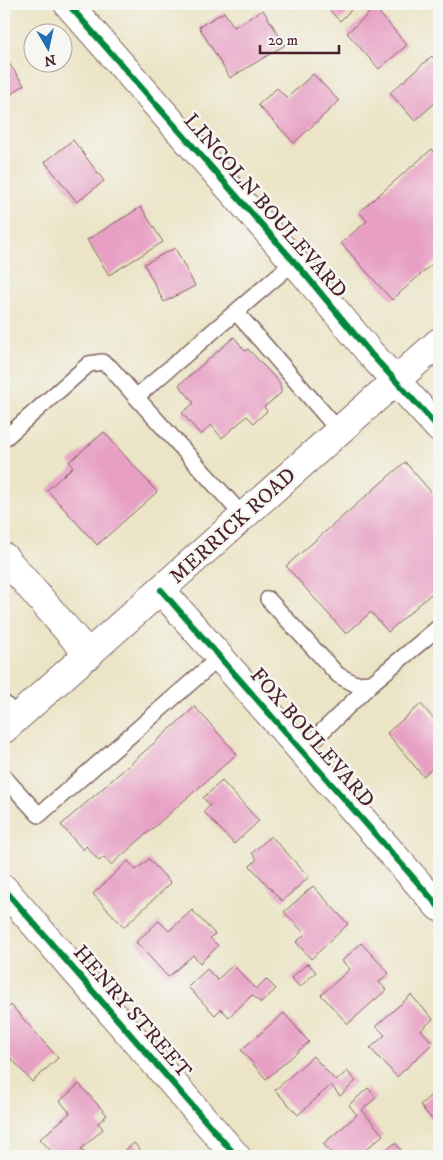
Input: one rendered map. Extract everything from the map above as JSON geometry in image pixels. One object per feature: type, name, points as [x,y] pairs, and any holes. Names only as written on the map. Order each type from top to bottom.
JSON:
[{"type":"street","name":"LINCOLN BOULEVARD","points":[[68,4],[294,262],[371,354],[439,428]]},
{"type":"street","name":"MERRICK ROAD","points":[[8,717],[89,655],[439,342]]},
{"type":"street","points":[[4,557],[89,655]]},
{"type":"street","name":"FOX BOULEVARD","points":[[161,590],[439,907]]},
{"type":"street","name":"HENRY STREET","points":[[4,889],[236,1156]]},
{"type":"lane","points":[[136,397],[294,262]]},
{"type":"lane","points":[[236,312],[339,430]]},
{"type":"lane","points":[[4,439],[89,364],[102,362],[110,367],[244,516]]},
{"type":"lane","points":[[268,599],[338,675],[355,684],[372,683]]},
{"type":"lane","points":[[302,751],[372,683],[439,627]]},
{"type":"lane","points":[[4,777],[39,815],[220,657]]},
{"type":"building","points":[[323,4],[357,4],[340,21]]},
{"type":"building","points":[[375,8],[407,45],[379,69],[347,33]]},
{"type":"building","points":[[263,10],[285,45],[230,78],[199,27],[224,12],[234,27]]},
{"type":"building","points":[[4,56],[24,85],[4,99]]},
{"type":"building","points":[[432,56],[439,64],[439,99],[415,121],[390,93]]},
{"type":"building","points":[[313,74],[339,101],[294,143],[258,105],[277,88],[287,98]]},
{"type":"building","points":[[73,140],[104,181],[77,202],[45,162]]},
{"type":"building","points":[[432,149],[439,157],[439,258],[392,300],[341,243],[367,221],[359,212]]},
{"type":"building","points":[[141,207],[163,242],[109,275],[87,240]]},
{"type":"building","points":[[175,248],[195,286],[164,302],[144,264]]},
{"type":"building","points":[[234,337],[245,351],[248,349],[278,381],[281,393],[264,407],[267,411],[254,423],[247,416],[222,438],[211,425],[201,435],[182,413],[194,403],[179,385]]},
{"type":"building","points":[[104,432],[157,492],[97,545],[47,490],[73,467],[69,462]]},
{"type":"building","points":[[405,462],[439,501],[439,587],[388,632],[371,612],[346,634],[286,566]]},
{"type":"building","points":[[421,704],[439,725],[439,763],[423,776],[387,733]]},
{"type":"building","points":[[195,707],[237,754],[111,865],[104,857],[99,861],[86,846],[83,850],[61,825]]},
{"type":"building","points":[[222,781],[259,821],[234,844],[204,812],[210,805],[203,798]]},
{"type":"building","points":[[271,836],[309,877],[282,901],[250,866],[257,859],[252,853]]},
{"type":"building","points":[[149,859],[171,883],[124,927],[93,894],[128,861],[136,870]]},
{"type":"building","points":[[313,886],[348,924],[311,959],[296,942],[305,934],[284,912]]},
{"type":"building","points":[[192,910],[215,934],[210,938],[218,946],[200,963],[193,955],[168,977],[136,942],[159,921],[169,931]]},
{"type":"building","points":[[361,943],[389,973],[379,982],[386,990],[348,1024],[321,995],[350,969],[342,961]]},
{"type":"building","points":[[308,963],[316,972],[300,987],[291,978]]},
{"type":"building","points":[[233,965],[256,989],[266,979],[276,989],[261,1003],[252,995],[229,1017],[221,1009],[215,1015],[188,987],[207,969],[217,980]]},
{"type":"building","points":[[411,995],[433,1019],[421,1030],[433,1043],[397,1077],[370,1048],[385,1035],[376,1026]]},
{"type":"building","points":[[11,1005],[58,1058],[32,1082],[4,1050],[4,1012]]},
{"type":"building","points":[[284,1013],[309,1042],[266,1079],[241,1050]]},
{"type":"building","points":[[313,1056],[336,1081],[347,1071],[356,1081],[340,1096],[331,1085],[298,1115],[275,1090]]},
{"type":"building","points":[[79,1084],[107,1115],[98,1123],[103,1129],[81,1149],[87,1156],[56,1156],[40,1139],[70,1113],[60,1101]]},
{"type":"building","points":[[368,1088],[376,1098],[362,1110],[383,1135],[358,1156],[334,1156],[323,1144],[357,1115],[349,1105]]},
{"type":"building","points":[[439,1088],[439,1128],[420,1105]]},
{"type":"building","points":[[134,1143],[146,1156],[119,1156]]},
{"type":"building","points":[[395,1143],[406,1156],[379,1156]]},
{"type":"cycle path","points":[[68,4],[304,273],[371,354],[439,428]]},
{"type":"cycle path","points":[[161,590],[439,907]]},
{"type":"cycle path","points":[[4,889],[236,1156]]}]
